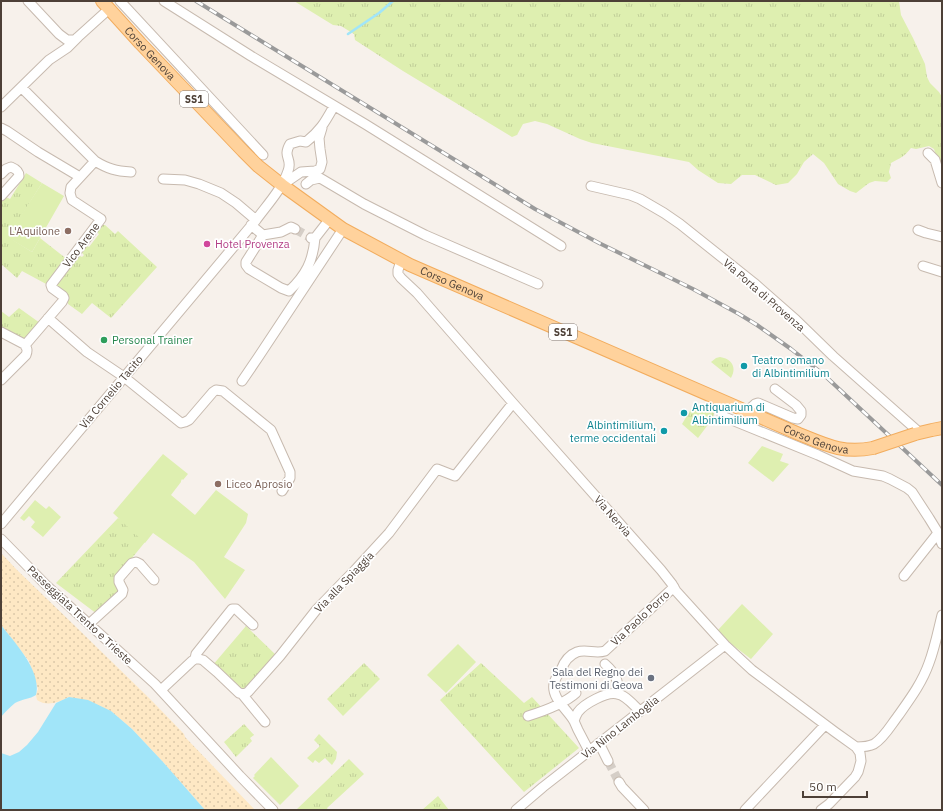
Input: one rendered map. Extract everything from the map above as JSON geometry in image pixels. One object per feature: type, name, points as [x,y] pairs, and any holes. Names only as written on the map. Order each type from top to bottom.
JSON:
[{"type":"main road","name":"Corso Genova","points":[[106,5],[140,43],[258,166],[329,220],[401,261],[746,412],[836,448],[855,451],[873,448],[918,433]]},
{"type":"main road","name":"SS1","points":[[918,433],[942,428]]},
{"type":"street","points":[[28,1],[59,34],[67,40],[74,40]]},
{"type":"street","points":[[120,1],[263,155]]},
{"type":"street","points":[[164,1],[256,60],[365,124],[561,246]]},
{"type":"street","points":[[1,107],[50,60],[67,48],[106,5]]},
{"type":"street","points":[[22,88],[95,161],[102,166],[117,171],[131,172]]},
{"type":"street","points":[[282,185],[301,172],[315,171],[320,168],[322,162],[319,138],[323,126],[334,106]]},
{"type":"street","points":[[282,185],[289,169],[290,161],[286,151],[290,144],[300,141],[306,142],[323,126]]},
{"type":"street","points":[[1,128],[80,177],[95,161]]},
{"type":"street","points":[[928,154],[935,160],[942,183]]},
{"type":"street","points":[[1,174],[6,169],[11,167],[19,172],[18,176],[1,196]]},
{"type":"street","name":"Vico Arene","points":[[48,318],[64,298],[52,288],[51,285],[101,219],[72,200],[70,193],[71,187],[80,177]]},
{"type":"street","points":[[306,184],[312,180],[320,178],[364,204],[425,235],[538,284]]},
{"type":"street","points":[[163,179],[185,180],[221,193],[236,202],[263,235]]},
{"type":"street","name":"Via Cornelio Tacito","points":[[1,524],[253,223],[282,185]]},
{"type":"street","name":"Via Porta di Provenza","points":[[591,186],[630,195],[640,199],[680,224],[754,283],[918,433]]},
{"type":"street","points":[[295,229],[291,227],[281,232],[263,235],[246,262],[249,269],[281,288],[289,290],[307,270],[314,250],[313,238],[329,220]]},
{"type":"street","points":[[242,381],[343,229]]},
{"type":"street","points":[[918,230],[942,237]]},
{"type":"street","name":"Via Nervia","points":[[401,261],[398,270],[400,278],[418,293],[653,561],[676,591],[725,645],[752,670],[856,746]]},
{"type":"street","points":[[923,266],[942,272]]},
{"type":"street","points":[[24,344],[26,344],[48,318],[87,352],[124,377],[181,423],[189,420],[213,392],[216,390],[223,392],[271,430],[290,472],[290,478],[282,492]]},
{"type":"street","points":[[1,332],[24,344],[28,352],[1,380]]},
{"type":"street","points":[[746,412],[758,403],[798,419],[801,411],[796,405],[775,389]]},
{"type":"street","name":"Via alla Spiaggia","points":[[242,694],[248,692],[280,656],[317,609],[389,533],[437,469],[455,476],[513,403]]},
{"type":"street","points":[[726,403],[722,414],[727,418],[818,455],[853,472],[883,476],[907,488],[912,492],[929,518],[938,533],[942,544]]},
{"type":"street","points":[[904,576],[938,533]]},
{"type":"street","name":"Passeggiata Trento e Trieste","points":[[1,539],[46,585],[161,690],[273,810]]},
{"type":"street","points":[[89,624],[122,594],[123,590],[119,582],[119,578],[132,564],[136,562],[140,564],[154,580]]},
{"type":"street","name":"Via Paolo Porro","points":[[560,703],[555,693],[554,685],[564,664],[570,656],[579,652],[605,651],[674,587]]},
{"type":"street","points":[[161,690],[195,659],[196,654],[232,609],[236,609],[253,625]]},
{"type":"street","points":[[856,746],[865,747],[874,744],[881,739],[920,684],[934,649],[942,615]]},
{"type":"street","name":"Via Nino Lamboglia","points":[[516,810],[543,787],[725,645]]},
{"type":"street","points":[[195,659],[203,660],[239,693],[242,694],[265,722]]},
{"type":"street","points":[[605,664],[617,678],[619,686],[618,694]]},
{"type":"street","points":[[528,716],[542,712],[570,698],[576,693]]},
{"type":"street","points":[[574,721],[576,714],[587,704],[612,693],[626,698],[640,711]]},
{"type":"street","points":[[560,703],[574,721],[589,751]]},
{"type":"street","points":[[745,810],[825,724]]},
{"type":"street","points":[[599,743],[608,761]]},
{"type":"street","points":[[821,810],[829,804],[858,772],[861,761],[860,753],[856,746]]},
{"type":"street","points":[[619,782],[644,810]]},
{"type":"green space","points":[[294,1],[899,1],[901,15],[925,64],[927,77],[942,97],[942,174],[934,149],[929,146],[916,149],[911,148],[904,155],[891,163],[889,172],[891,178],[887,182],[875,181],[869,183],[856,193],[838,184],[824,163],[813,154],[804,162],[797,174],[788,183],[776,185],[755,175],[742,175],[731,184],[718,183],[698,170],[689,162],[592,143],[547,124],[535,121],[523,124],[517,135],[512,137],[355,40],[354,34],[341,26],[333,25]]},
{"type":"green space","points":[[26,173],[42,183],[8,237],[32,252],[40,238],[68,260],[48,285],[22,271],[17,278],[1,264],[1,200],[4,196],[10,199]]},
{"type":"green space","points":[[42,183],[64,196],[32,252],[7,237]]},
{"type":"green space","points":[[101,225],[105,225],[115,234],[118,231],[157,267],[111,318],[92,303],[82,314],[68,304],[68,297],[54,286],[78,255],[82,257],[84,255],[81,252],[86,245],[89,247],[99,234],[96,232]]},
{"type":"green space","points":[[19,308],[40,323],[26,340],[1,328],[1,311],[9,317]]},
{"type":"green space","points":[[720,357],[728,360],[732,364],[734,370],[731,378],[711,362]]},
{"type":"green space","points":[[694,404],[714,413],[713,418],[698,438],[682,424]]},
{"type":"green space","points":[[762,446],[783,454],[780,461],[789,464],[773,482],[748,463]]},
{"type":"green space","points":[[163,454],[188,474],[183,480],[182,479],[171,495],[195,515],[216,490],[248,514],[246,523],[224,557],[245,570],[225,599],[194,562],[153,533],[145,543],[113,513]]},
{"type":"green space","points":[[35,500],[46,509],[49,506],[61,517],[43,537],[31,527],[35,522],[29,516],[24,521],[20,518]]},
{"type":"green space","points":[[118,518],[150,536],[114,580],[120,589],[118,595],[97,614],[56,583]]},
{"type":"green space","points":[[742,604],[773,634],[751,659],[726,640],[718,630]]},
{"type":"green space","points":[[246,626],[277,656],[244,691],[212,666]]},
{"type":"green space","points":[[458,644],[476,662],[446,693],[427,675]]},
{"type":"green space","points":[[364,663],[380,679],[343,716],[327,699]]},
{"type":"green space","points":[[481,663],[524,703],[532,697],[579,748],[524,792],[440,700]]},
{"type":"green space","points":[[244,724],[254,735],[250,738],[252,741],[236,757],[224,742]]},
{"type":"green space","points":[[319,734],[337,752],[336,759],[332,765],[325,758],[319,763],[315,760],[313,763],[307,758],[320,746],[314,740]]},
{"type":"green space","points":[[271,757],[299,786],[280,805],[253,778]]},
{"type":"green space","points":[[349,759],[364,774],[327,808],[328,810],[296,810]]},
{"type":"green space","points":[[438,796],[449,810],[422,810]]},
{"type":"sand","points":[[1,553],[153,702],[255,810],[205,810],[132,729],[111,711],[69,697],[57,702],[49,703],[37,700],[36,695],[38,689],[29,661],[1,625]]},
{"type":"water","points":[[1,625],[26,658],[35,676],[37,686],[36,695],[15,703],[1,717]]},
{"type":"water","points":[[69,697],[88,700],[111,711],[132,729],[205,810],[1,810],[1,753],[10,756],[19,752],[38,732],[56,703]]},
{"type":"waterway","points":[[348,34],[379,13],[393,1]]},
{"type":"tunnel","points":[[295,229],[311,238]]},
{"type":"tunnel","points":[[608,761],[619,782]]},
{"type":"railway","points":[[196,1],[535,209],[599,243],[693,289],[757,325],[823,374],[942,485]]},
{"type":"place","name":"L'Aquilone","points":[[68,231]]},
{"type":"place","name":"Hotel Provenza","points":[[207,244]]},
{"type":"place","name":"Personal Trainer","points":[[104,340]]},
{"type":"place","name":"Teatro romano di Albintimilium","points":[[744,366]]},
{"type":"place","name":"Antiquarium di Albintimilium","points":[[684,413]]},
{"type":"place","name":"Albintimilium, terme occidentali","points":[[664,431]]},
{"type":"place","name":"Liceo Aprosio","points":[[218,484]]},
{"type":"place","name":"Sala del Regno dei Testimoni di Geova","points":[[651,678]]}]
